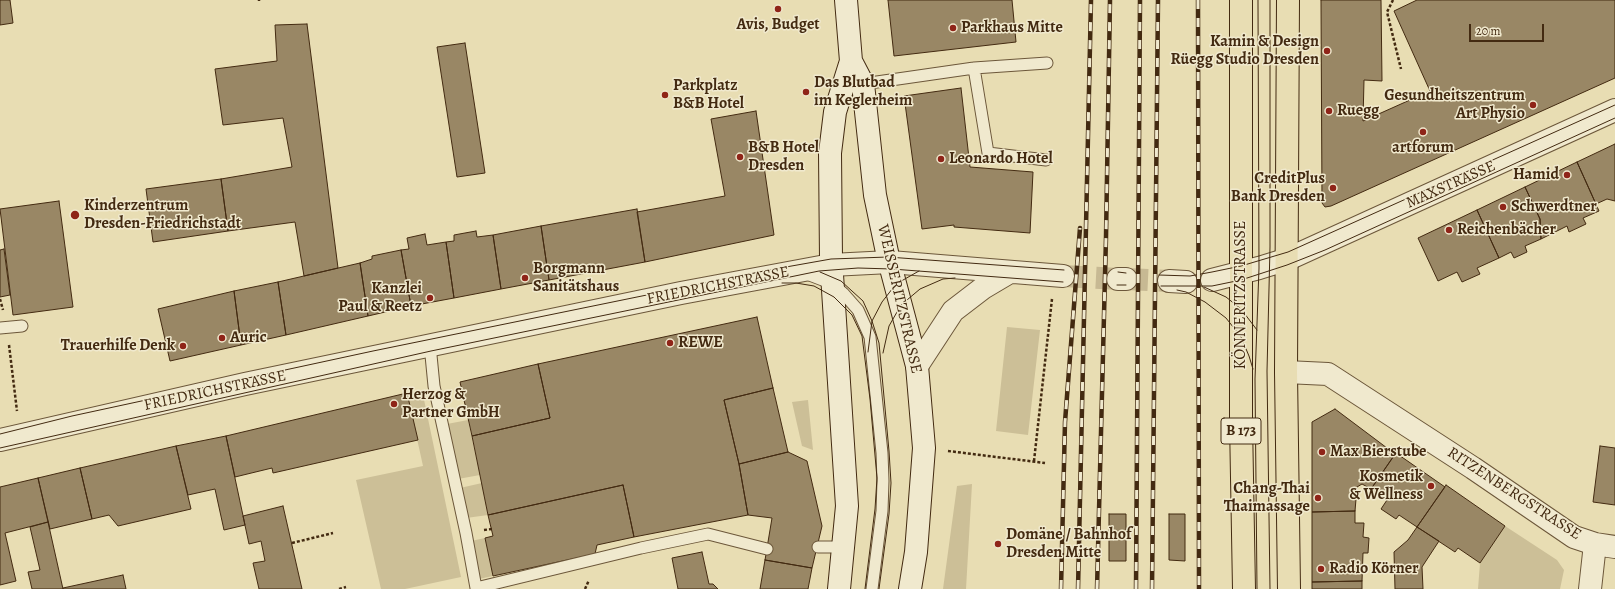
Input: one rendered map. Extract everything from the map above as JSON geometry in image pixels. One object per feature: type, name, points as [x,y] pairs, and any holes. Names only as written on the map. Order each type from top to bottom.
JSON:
[{"type":"main road","name":"KÖNNERITZSTRASSE","points":[[1241,0],[1241,422],[1244,589]]},
{"type":"main road","points":[[1288,0],[1288,259],[1286,372],[1289,589]]},
{"type":"street","name":"WEISSERITZSTRASSE","points":[[839,589],[848,506],[832,274],[830,153],[835,112],[851,61],[846,0]]},
{"type":"street","name":"WEISSERITZSTRASSE","points":[[851,61],[863,84],[875,196],[890,262],[917,366],[924,448],[916,552],[910,589]]},
{"type":"street","name":"MAXSTRASSE","points":[[1288,259],[1615,110]]},
{"type":"street","points":[[1212,280],[1288,259]]},
{"type":"street","name":"FRIEDRICHSTRASSE","points":[[10,438],[245,384],[681,293],[790,272],[832,274],[890,262],[1059,276]]},
{"type":"street","points":[[917,366],[953,311],[983,288],[1010,272]]},
{"type":"street","name":"RITZENBERGSTRASSE","points":[[1286,372],[1328,374],[1473,468],[1574,537],[1605,546]]},
{"type":"street","points":[[1590,589],[1605,546]]},
{"type":"lane","points":[[863,84],[974,68],[1047,63]]},
{"type":"lane","points":[[974,68],[988,152],[1046,160]]},
{"type":"lane","points":[[832,274],[843,293],[858,310],[870,337],[874,368],[882,453],[883,482],[882,512],[872,589]]},
{"type":"lane","points":[[3,329],[22,326]]},
{"type":"lane","points":[[430,345],[434,386],[466,533],[476,588],[641,548],[708,534],[767,549]]},
{"type":"lane","points":[[818,546],[844,547]]},
{"type":"path","points":[[1393,0],[1387,12],[1401,69]]},
{"type":"path","points":[[1034,461],[1059,276]]},
{"type":"path","points":[[0,299],[10,438]]},
{"type":"path","points":[[924,448],[1045,463]]},
{"type":"path","points":[[292,543],[333,533]]},
{"type":"path","points":[[585,589],[587,585]]},
{"type":"path","points":[[339,589],[346,587]]},
{"type":"shaded area","points":[[1007,327],[1040,330],[1028,435],[996,431]]},
{"type":"shaded area","points":[[422,390],[461,577],[405,589],[381,589],[356,480],[423,466],[407,393]]},
{"type":"shaded area","points":[[808,400],[813,450],[802,446],[792,402]]},
{"type":"shaded area","points":[[468,420],[480,475],[458,479],[447,424]]},
{"type":"shaded area","points":[[482,483],[488,515],[466,518],[460,488]]},
{"type":"shaded area","points":[[972,484],[966,589],[943,589],[957,486]]},
{"type":"shaded area","points":[[1505,526],[1557,560],[1564,570],[1560,589],[1478,589],[1480,563]]},
{"type":"shaded area","points":[[485,538],[493,576],[479,579],[471,541]]},
{"type":"building","points":[[0,0],[10,0],[13,23],[0,25]]},
{"type":"building","name":"Parkhaus Mitte","points":[[888,0],[1012,0],[1016,42],[894,56]]},
{"type":"building","points":[[1321,0],[1381,0],[1382,81],[1364,80],[1363,121],[1430,91],[1394,11],[1417,0],[1615,0],[1615,78],[1331,206],[1325,207],[1322,203]]},
{"type":"building","points":[[307,24],[338,268],[304,276],[295,222],[228,231],[221,179],[292,167],[283,118],[223,125],[215,69],[277,61],[275,25]]},
{"type":"building","points":[[465,43],[485,173],[457,177],[437,47]]},
{"type":"building","name":"Leonardo Hotel","points":[[961,88],[970,167],[1033,172],[1030,233],[954,227],[954,225],[922,229],[904,96]]},
{"type":"building","name":"B&B Hotel Dresden","points":[[756,111],[774,235],[645,262],[637,212],[725,196],[711,119]]},
{"type":"building","points":[[1615,144],[1615,201],[1607,199],[1596,204],[1577,162]]},
{"type":"building","points":[[1577,162],[1599,211],[1583,218],[1586,224],[1569,232],[1567,226],[1541,239],[1540,219],[1525,187]]},
{"type":"building","points":[[221,179],[228,231],[153,242],[146,189]]},
{"type":"building","points":[[1525,187],[1540,219],[1541,239],[1525,246],[1527,252],[1514,258],[1511,252],[1499,258],[1477,210]]},
{"type":"building","points":[[59,201],[73,307],[13,315],[0,209]]},
{"type":"building","points":[[637,209],[645,262],[549,280],[541,226]]},
{"type":"building","points":[[1477,210],[1499,258],[1477,268],[1480,274],[1462,282],[1457,272],[1438,281],[1418,238]]},
{"type":"building","points":[[541,226],[549,280],[501,289],[493,235]]},
{"type":"building","points":[[476,231],[477,237],[493,235],[501,289],[454,298],[446,242],[454,241],[454,235]]},
{"type":"building","points":[[425,234],[427,245],[446,242],[454,298],[411,306],[401,250],[409,249],[407,238]]},
{"type":"building","points":[[4,249],[10,295],[0,297],[0,250]]},
{"type":"building","points":[[401,250],[411,306],[368,316],[360,263],[372,259],[372,256]]},
{"type":"building","points":[[360,263],[368,316],[286,335],[278,282]]},
{"type":"building","points":[[278,282],[286,335],[241,345],[234,291]]},
{"type":"building","points":[[234,291],[241,345],[170,361],[158,309]]},
{"type":"building","points":[[757,317],[773,388],[724,400],[739,464],[748,515],[634,537],[623,485],[488,515],[472,436],[550,418],[538,364]]},
{"type":"building","points":[[538,364],[550,418],[472,436],[460,382]]},
{"type":"building","points":[[773,388],[788,452],[739,464],[724,400]]},
{"type":"building","points":[[407,393],[418,440],[273,473],[272,468],[235,477],[226,436]]},
{"type":"building","points":[[1335,409],[1395,454],[1371,489],[1362,484],[1357,487],[1355,511],[1312,512],[1312,422]]},
{"type":"building","points":[[226,436],[245,525],[224,530],[215,489],[188,495],[176,446]]},
{"type":"building","points":[[176,446],[191,509],[118,526],[109,515],[92,519],[80,468]]},
{"type":"building","points":[[1600,446],[1615,448],[1615,505],[1593,502]]},
{"type":"building","points":[[788,452],[807,461],[822,526],[812,568],[765,560],[772,518],[748,515],[739,464]]},
{"type":"building","points":[[1396,453],[1445,487],[1417,527],[1399,515],[1396,519],[1381,509],[1387,500],[1371,489]]},
{"type":"building","points":[[80,468],[92,519],[50,529],[38,478]]},
{"type":"building","points":[[38,478],[48,522],[5,533],[16,581],[0,585],[0,487]]},
{"type":"building","points":[[623,485],[634,537],[597,545],[595,554],[493,576],[485,538],[493,536],[488,515]]},
{"type":"building","points":[[1446,485],[1505,526],[1480,563],[1458,548],[1455,552],[1417,527]]},
{"type":"building","points":[[283,506],[302,589],[259,589],[253,563],[265,561],[261,541],[249,544],[243,516]]},
{"type":"building","points":[[1355,511],[1355,523],[1364,523],[1363,537],[1369,538],[1368,553],[1363,553],[1362,581],[1312,582],[1312,512]]},
{"type":"building","points":[[1109,514],[1126,514],[1126,561],[1109,561]]},
{"type":"building","points":[[1169,514],[1185,514],[1185,561],[1169,560]]},
{"type":"building","points":[[48,522],[63,589],[32,589],[28,572],[40,570],[30,527]]},
{"type":"building","points":[[1417,527],[1439,541],[1422,567],[1423,589],[1395,589],[1394,552],[1408,540]]},
{"type":"building","points":[[702,552],[709,584],[713,584],[718,589],[678,589],[672,558]]},
{"type":"building","points":[[765,560],[812,568],[808,589],[760,589]]},
{"type":"building","points":[[123,575],[126,589],[63,589],[63,588]]},
{"type":"building","points":[[1362,581],[1362,589],[1312,589],[1312,582]]},
{"type":"tunnel","points":[[1063,276],[1118,279]]},
{"type":"tunnel","points":[[1126,279],[1169,281]]},
{"type":"tram line","points":[[1257,589],[1255,379],[1259,268],[1258,0]]},
{"type":"tram line","points":[[1270,0],[1270,247],[1267,371],[1270,589]]},
{"type":"tram line","points":[[1159,275],[1190,276],[1241,266],[1288,252],[1615,105]]},
{"type":"tram line","points":[[1161,286],[1212,286],[1241,280],[1287,265],[1325,250],[1615,118]]},
{"type":"tram line","points":[[0,434],[72,416],[373,351],[769,270],[831,259],[888,257],[1064,270]]},
{"type":"tram line","points":[[0,448],[431,351],[819,271],[858,268],[892,269],[1063,282]]},
{"type":"tram line","points":[[868,352],[872,321],[882,302],[896,284],[919,271]]},
{"type":"tram line","points":[[820,272],[841,281],[863,301],[872,321],[879,343],[891,483],[889,514],[879,589]]},
{"type":"tram line","points":[[1118,272],[1126,273]]},
{"type":"tram line","points":[[883,353],[889,326],[901,305],[920,289],[943,279],[955,278]]},
{"type":"tram line","points":[[782,283],[796,283],[814,286],[834,297],[852,315],[862,336],[870,399],[877,478],[875,509],[865,589]]},
{"type":"tram line","points":[[1117,285],[1126,285]]},
{"type":"tram line","points":[[1204,287],[1226,297],[1241,309],[1257,330]]},
{"type":"tram line","points":[[1177,290],[1186,292],[1205,302],[1226,318],[1241,337],[1253,369]]},
{"type":"railway","points":[[1078,589],[1091,0]]},
{"type":"railway","points":[[1097,589],[1106,237],[1110,0]]},
{"type":"railway","points":[[1136,589],[1140,0]]},
{"type":"railway","points":[[1152,589],[1158,0]]},
{"type":"railway","points":[[1198,0],[1199,589]]},
{"type":"railway","points":[[1061,589],[1065,422],[1080,228]]},
{"type":"place","name":"Avis, Budget","points":[[778,9]]},
{"type":"place","name":"Parkhaus Mitte","points":[[953,28]]},
{"type":"place","name":"Kamin & Design Rüegg Studio Dresden","points":[[1327,51]]},
{"type":"place","name":"Das Blutbad im Keglerheim","points":[[806,92]]},
{"type":"place","name":"Parkplatz B&B Hotel","points":[[665,95]]},
{"type":"place","name":"Gesundheitszentrum Art Physio","points":[[1533,105]]},
{"type":"place","name":"Ruegg","points":[[1329,111]]},
{"type":"place","name":"artforum","points":[[1423,132]]},
{"type":"place","name":"B&B Hotel Dresden","points":[[740,157]]},
{"type":"place","name":"Leonardo Hotel","points":[[941,159]]},
{"type":"place","name":"Hamid","points":[[1567,175]]},
{"type":"place","name":"CreditPlus Bank Dresden","points":[[1333,188]]},
{"type":"place","name":"Schwerdtner","points":[[1503,207]]},
{"type":"place","name":"Kinderzentrum Dresden-Friedrichstadt","points":[[75,215]]},
{"type":"place","name":"Reichenbächer","points":[[1449,230]]},
{"type":"place","name":"Borgmann Sanitätshaus","points":[[525,278]]},
{"type":"place","name":"Kanzlei Paul & Reetz","points":[[430,298]]},
{"type":"place","name":"Auric","points":[[222,338]]},
{"type":"place","name":"REWE","points":[[670,343]]},
{"type":"place","name":"Trauerhilfe Denk","points":[[183,346]]},
{"type":"place","name":"Herzog & Partner GmbH","points":[[394,404]]},
{"type":"place","name":"Max Bierstube","points":[[1322,452]]},
{"type":"place","name":"Kosmetik & Wellness","points":[[1431,486]]},
{"type":"place","name":"Chang-Thai Thaimassage","points":[[1318,498]]},
{"type":"place","name":"Domäne / Bahnhof Dresden Mitte","points":[[998,544]]},
{"type":"place","name":"Radio Körner","points":[[1321,569]]}]
